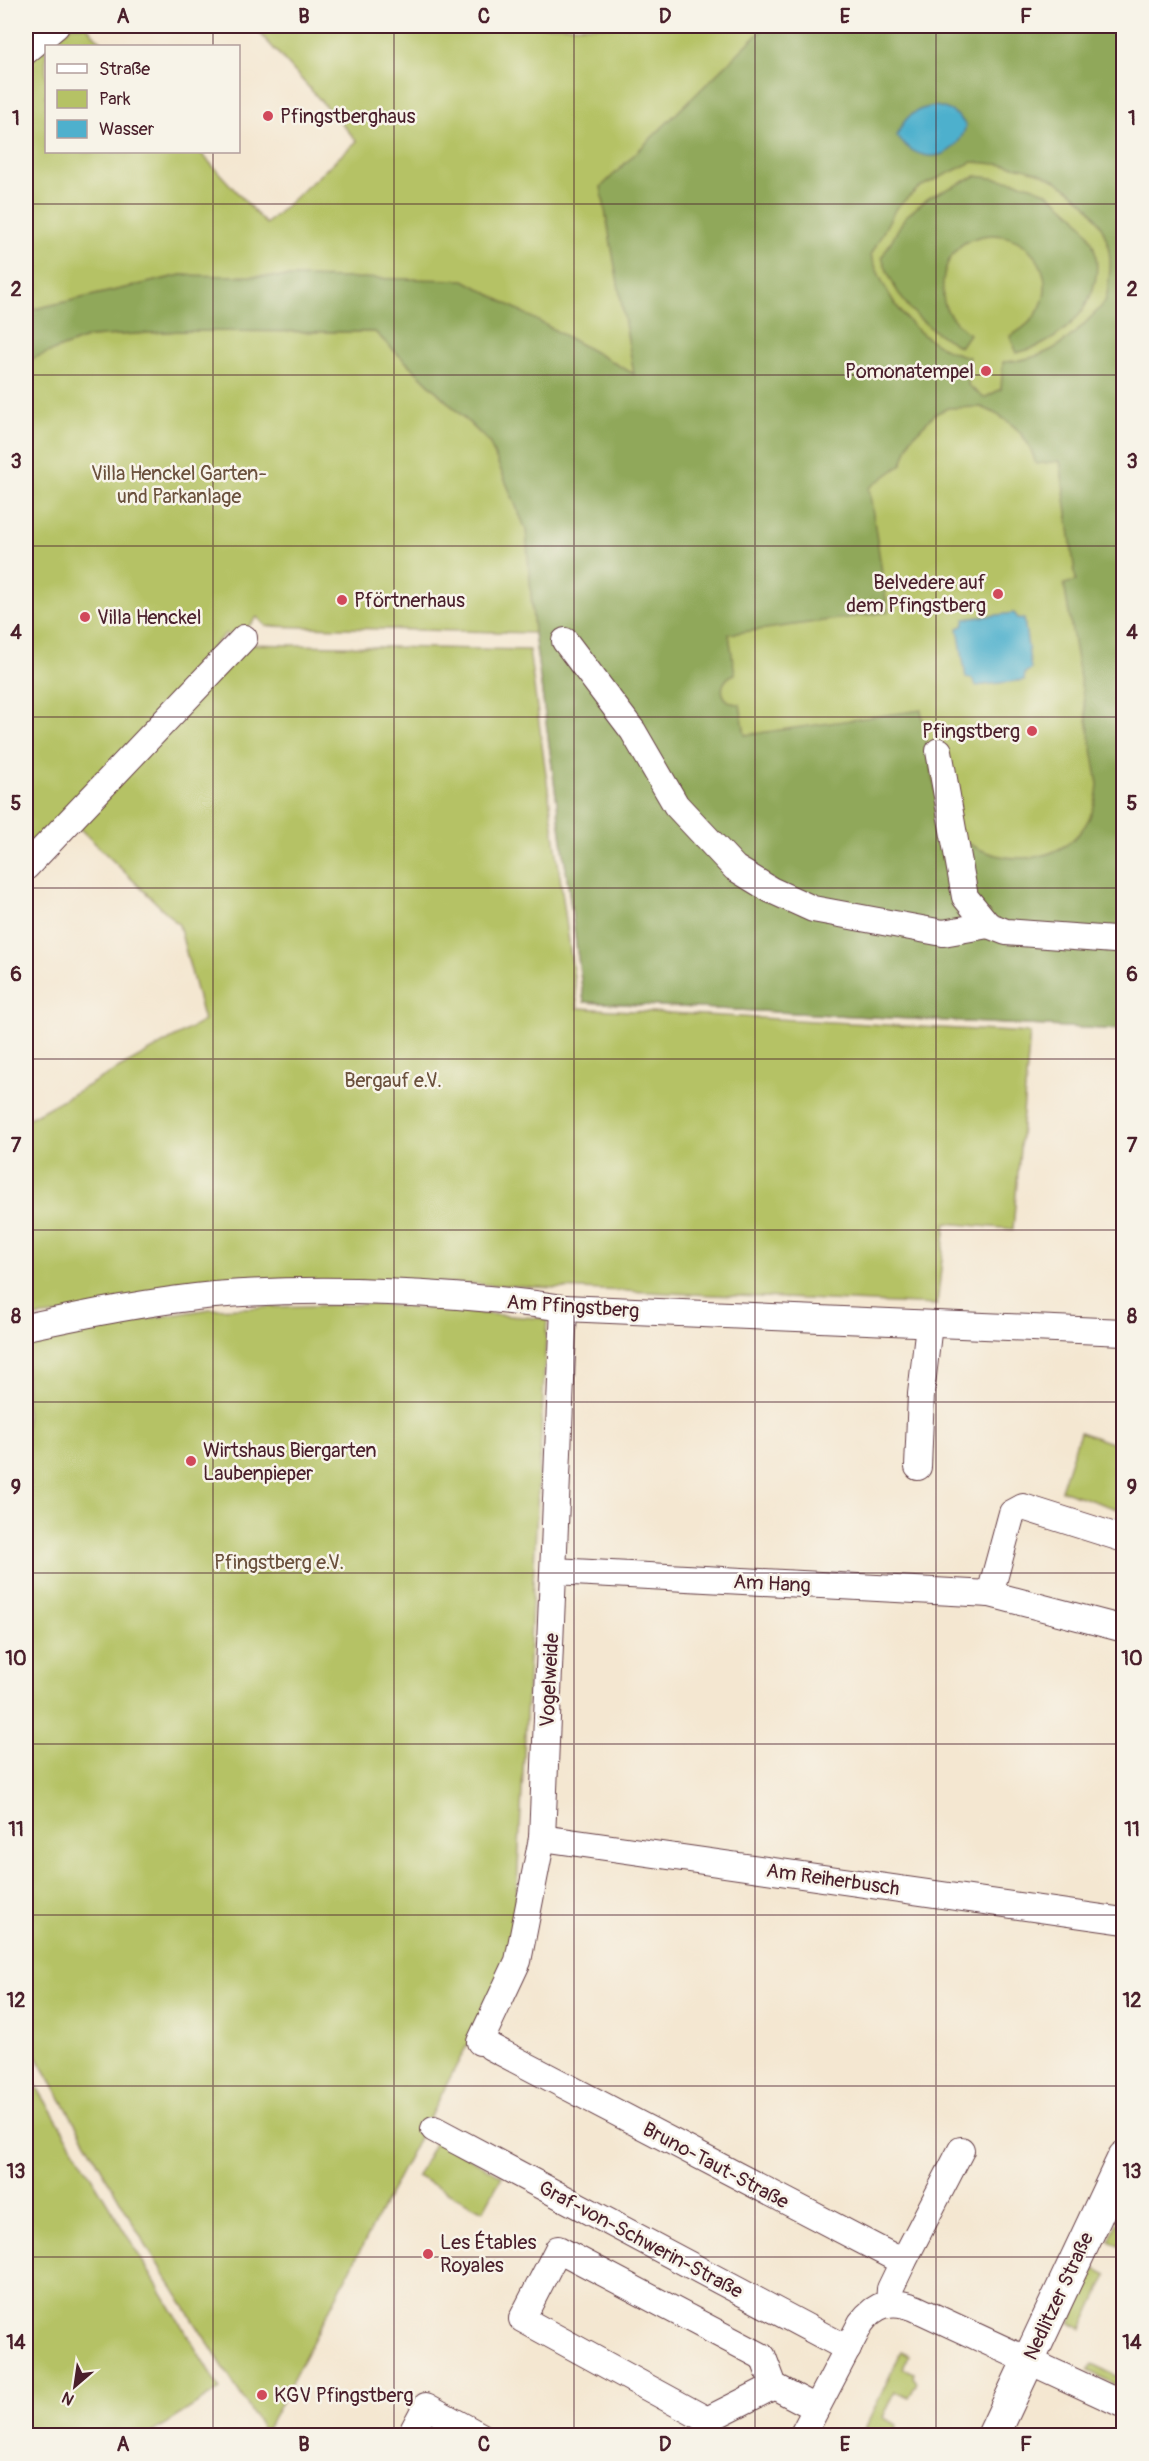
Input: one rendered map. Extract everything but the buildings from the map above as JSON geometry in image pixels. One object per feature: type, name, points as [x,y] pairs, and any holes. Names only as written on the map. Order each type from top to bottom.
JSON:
[{"type":"main road","name":"Nedlitzer Straße","points":[[993,2436],[1124,2157]]},
{"type":"street","points":[[26,51],[56,26]]},
{"type":"street","points":[[26,867],[244,638]]},
{"type":"street","points":[[566,641],[633,731],[676,805],[735,868],[771,890],[813,909],[943,933],[988,925]]},
{"type":"street","points":[[939,751],[965,897],[988,925],[1006,932],[1114,940],[1124,938]]},
{"type":"street","name":"Am Pfingstberg","points":[[26,1327],[176,1300],[248,1293],[368,1293],[517,1301],[564,1308],[1124,1332]]},
{"type":"street","name":"Vogelweide","points":[[485,2044],[518,1961],[542,1838],[564,1308]]},
{"type":"street","points":[[918,1467],[921,1394],[929,1324]]},
{"type":"street","points":[[990,1594],[1012,1513],[1023,1508],[1124,1539]]},
{"type":"street","name":"Am Hang","points":[[554,1571],[990,1594],[1124,1629]]},
{"type":"street","name":"Am Reiherbusch","points":[[542,1838],[1124,1920]]},
{"type":"street","name":"Bruno-Taut-Straße","points":[[485,2044],[903,2262]]},
{"type":"street","name":"Graf-von-Schwerin-Straße","points":[[434,2129],[848,2349]]},
{"type":"street","points":[[890,2303],[890,2289],[961,2150]]},
{"type":"street","points":[[774,2386],[707,2420],[522,2319],[558,2249],[763,2357],[774,2386],[816,2408]]},
{"type":"street","points":[[802,2436],[869,2312],[890,2303],[915,2308],[1124,2405]]},
{"type":"street","points":[[410,2436],[426,2406],[481,2436]]},
{"type":"green space","points":[[72,26],[86,26],[104,45],[49,45]]},
{"type":"green space","name":"Villa Henckel Garten- und Parkanlage","points":[[265,26],[1123,26],[1123,1030],[584,1002],[534,633],[266,626],[257,617],[235,641],[226,633],[206,654],[213,662],[26,856],[26,361],[89,337],[179,331],[375,332],[489,442],[634,374],[181,275],[26,311],[26,64],[45,48],[45,153],[201,153],[266,224],[357,141],[258,31]]},
{"type":"green space","points":[[766,26],[1123,26],[1123,1030],[584,1002],[534,633],[526,530],[489,442],[375,332],[179,331],[89,337],[26,361],[26,311],[181,275],[464,280],[634,374],[601,187]],"holes":[[[972,162],[1023,168],[1043,174],[1066,187],[1089,208],[1097,220],[1104,233],[1110,263],[1107,296],[1098,310],[1071,336],[1051,350],[1041,355],[1003,362],[1001,389],[984,398],[968,385],[969,357],[935,343],[907,319],[886,289],[871,255],[896,208],[920,187]],[[981,407],[1000,416],[1016,428],[1028,444],[1036,464],[1060,461],[1076,581],[1064,584],[1098,784],[1092,813],[1078,835],[1059,849],[1036,857],[1011,857],[985,852],[962,839],[941,820],[921,710],[745,735],[740,704],[728,700],[722,692],[725,682],[735,674],[729,634],[888,612],[869,488],[902,464],[911,438],[935,414],[948,408]]]},
{"type":"green space","points":[[976,176],[1019,183],[1046,192],[1055,198],[1082,224],[1092,242],[1097,262],[1095,281],[1089,299],[1078,316],[1062,332],[1043,344],[1017,353],[1010,336],[1032,320],[1043,301],[1045,281],[1039,263],[1027,248],[1010,238],[989,235],[966,242],[952,256],[945,270],[943,294],[946,309],[969,334],[960,347],[933,330],[911,310],[894,287],[882,257],[905,217],[930,197]]},
{"type":"green space","name":"Bergauf e.V.","points":[[245,644],[529,650],[578,1008],[1030,1033],[1013,1229],[946,1223],[937,1305],[382,1280],[26,1318],[26,1120],[204,1021],[179,925],[74,823]]},
{"type":"green space","name":"Pfingstberg e.V.","points":[[368,1304],[547,1319],[515,1924],[502,1978],[265,2433],[145,2244],[26,2038],[26,1338],[210,1309]]},
{"type":"green space","points":[[1080,1432],[1123,1447],[1123,1511],[1061,1490]]},
{"type":"green space","points":[[26,2069],[220,2389],[148,2435],[26,2435]]},
{"type":"green space","points":[[436,2140],[502,2176],[483,2211],[417,2176]]},
{"type":"green space","points":[[1123,2209],[1123,2240],[1121,2246],[1109,2241]]},
{"type":"green space","points":[[1095,2269],[1107,2275],[1082,2329],[1070,2323]]},
{"type":"green space","points":[[901,2352],[909,2356],[904,2368],[914,2373],[913,2377],[917,2382],[909,2398],[895,2392],[883,2418],[897,2425],[892,2435],[862,2435]]},
{"type":"green space","points":[[1092,2364],[1123,2379],[1123,2388],[1088,2371]]},
{"type":"water","points":[[935,106],[953,112],[966,126],[954,147],[936,156],[926,156],[906,146],[897,136],[903,123],[911,115]]},
{"type":"water","points":[[1014,613],[1018,618],[1024,619],[1031,669],[1025,673],[1024,680],[976,686],[972,679],[966,678],[958,628],[963,626],[965,619]]},
{"type":"place","name":"Pfingstberghaus","points":[[268,116]]},
{"type":"place","name":"Pomonatempel","points":[[986,371]]},
{"type":"place","name":"Belvedere auf dem Pfingstberg","points":[[998,594]]},
{"type":"place","name":"Pförtnerhaus","points":[[342,600]]},
{"type":"place","name":"Villa Henckel","points":[[85,617]]},
{"type":"place","name":"Pfingstberg","points":[[1032,731]]},
{"type":"place","name":"Wirtshaus Biergarten Laubenpieper","points":[[191,1461]]},
{"type":"place","name":"Les Étables Royales","points":[[428,2254]]},
{"type":"place","name":"KGV Pfingstberg","points":[[262,2395]]}]
